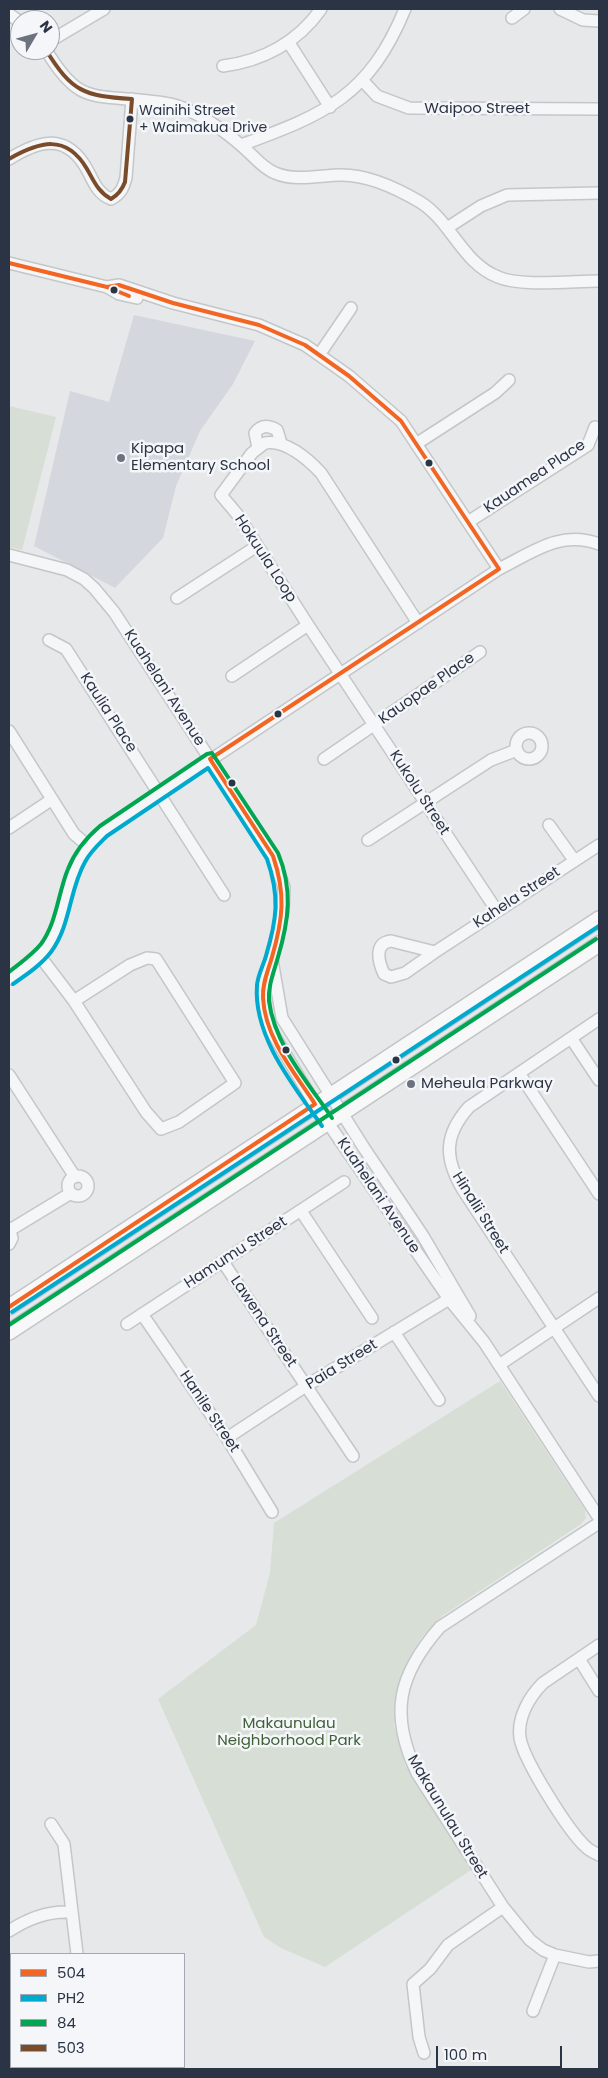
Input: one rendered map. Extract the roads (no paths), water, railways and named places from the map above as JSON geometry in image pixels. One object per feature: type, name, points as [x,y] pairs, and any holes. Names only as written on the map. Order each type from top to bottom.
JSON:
[{"type":"main road","points":[[9,1307],[599,919]]},
{"type":"main road","points":[[9,1332],[599,944]]},
{"type":"street","points":[[60,34],[104,9]]},
{"type":"street","points":[[223,66],[252,59],[289,43],[310,24],[321,9]]},
{"type":"street","points":[[241,145],[285,129],[330,107],[363,81],[392,40],[405,9]]},
{"type":"street","points":[[512,18],[524,9]]},
{"type":"street","points":[[560,9],[582,20],[599,21]]},
{"type":"street","points":[[289,43],[330,107]]},
{"type":"street","points":[[52,60],[62,77],[86,94],[181,107],[206,120],[241,145],[274,173],[295,178],[344,175],[361,177],[421,202],[447,228],[469,256],[485,271],[499,278],[516,281],[599,281]]},
{"type":"street","name":"Waipoo Street","points":[[363,81],[377,96],[409,108],[599,109]]},
{"type":"street","points":[[9,159],[38,143],[57,144],[73,152],[83,163],[99,192],[111,199],[119,195],[126,178],[132,99]]},
{"type":"street","points":[[447,228],[481,206],[507,195],[599,193]]},
{"type":"street","points":[[9,263],[106,287],[119,294],[154,303],[173,304],[259,325],[283,334],[319,354],[392,411],[401,421],[499,569]]},
{"type":"street","points":[[319,354],[351,308]]},
{"type":"street","points":[[416,444],[495,393],[509,380]]},
{"type":"street","name":"Hokuula Loop","points":[[342,674],[308,625],[237,514],[221,495],[252,453],[258,448],[255,433],[259,428],[264,426],[277,430],[280,443],[312,463],[330,483],[418,622]]},
{"type":"street","name":"Kauamea Place","points":[[468,522],[588,445],[595,427]]},
{"type":"street","points":[[258,448],[265,443],[280,443]]},
{"type":"street","points":[[9,979],[39,955],[48,944],[58,924],[72,872],[87,845],[103,831],[210,758],[342,674],[499,569],[547,544],[564,538],[581,538],[599,544]]},
{"type":"street","points":[[177,598],[257,546]]},
{"type":"street","name":"Kuahelani Avenue","points":[[9,555],[67,570],[94,588],[114,612],[273,856],[284,887],[283,912],[272,958],[263,985],[266,1016],[282,1051],[327,1122],[454,1297],[599,1518]]},
{"type":"street","points":[[232,676],[308,625]]},
{"type":"street","name":"Kaulia Place","points":[[50,640],[66,648],[224,895]]},
{"type":"street","name":"Kauopae Place","points":[[324,759],[480,652]]},
{"type":"street","name":"Kukolu Street","points":[[342,674],[374,726],[497,911]]},
{"type":"street","points":[[9,731],[74,834],[87,845]]},
{"type":"street","points":[[368,840],[491,760],[517,750]]},
{"type":"street","points":[[9,828],[51,800]]},
{"type":"street","points":[[549,825],[574,860]]},
{"type":"street","name":"Kahela Street","points":[[434,952],[391,941],[384,942],[380,945],[380,966],[384,974],[391,977],[405,973],[434,952],[599,845]]},
{"type":"street","points":[[39,955],[74,1001],[146,1112],[161,1130],[179,1122],[235,1083],[156,959],[138,960],[74,1001]]},
{"type":"street","name":"Kuahelani Avenue","points":[[272,958],[282,1018],[330,1095],[423,1236],[454,1297]]},
{"type":"street","name":"Hinalii Street","points":[[599,1019],[469,1107],[460,1116],[450,1140],[449,1155],[454,1175],[463,1190],[599,1396]]},
{"type":"street","points":[[571,1038],[599,1080]]},
{"type":"street","points":[[519,1072],[599,1194]]},
{"type":"street","points":[[9,1075],[75,1177]]},
{"type":"street","points":[[9,1244],[12,1238],[9,1229],[71,1194],[81,1196],[88,1188],[84,1178],[75,1177],[69,1182],[71,1194]]},
{"type":"street","name":"Hamumu Street","points":[[127,1324],[344,1182]]},
{"type":"street","points":[[301,1211],[372,1318]]},
{"type":"street","name":"Lawena Street","points":[[223,1262],[353,1456]]},
{"type":"street","name":"Paia Street","points":[[227,1438],[306,1386],[454,1297]]},
{"type":"street","points":[[499,1364],[599,1298]]},
{"type":"street","name":"Hanile Street","points":[[142,1314],[227,1438],[272,1512]]},
{"type":"street","points":[[394,1332],[439,1400]]},
{"type":"street","name":"Makaunulau Street","points":[[599,1523],[440,1627],[417,1656],[403,1692],[401,1729],[406,1749],[417,1773],[503,1907],[530,1940],[543,1950],[555,1955],[589,1962],[599,1961]]},
{"type":"street","points":[[599,1645],[542,1683],[535,1691],[523,1714],[520,1740],[530,1762],[570,1828],[587,1848],[599,1855]]},
{"type":"street","points":[[579,1659],[599,1691]]},
{"type":"street","points":[[51,1824],[64,1844],[70,1912],[77,1953]]},
{"type":"street","points":[[424,2053],[418,2036],[413,1984],[430,1969],[448,1945],[503,1907]]},
{"type":"street","points":[[9,1931],[43,1915],[60,1911],[70,1912]]},
{"type":"street","points":[[533,2011],[555,1955]]},
{"type":"place","name":"Wainihi Street + Waimakua Drive","points":[[130,119]]},
{"type":"place","name":"Kipapa Elementary School","points":[[121,458]]},
{"type":"place","name":"Meheula Parkway","points":[[411,1084]]},
{"type":"park label","name":"Makaunulau Neighborhood Park","points":[[289,1732]]}]
